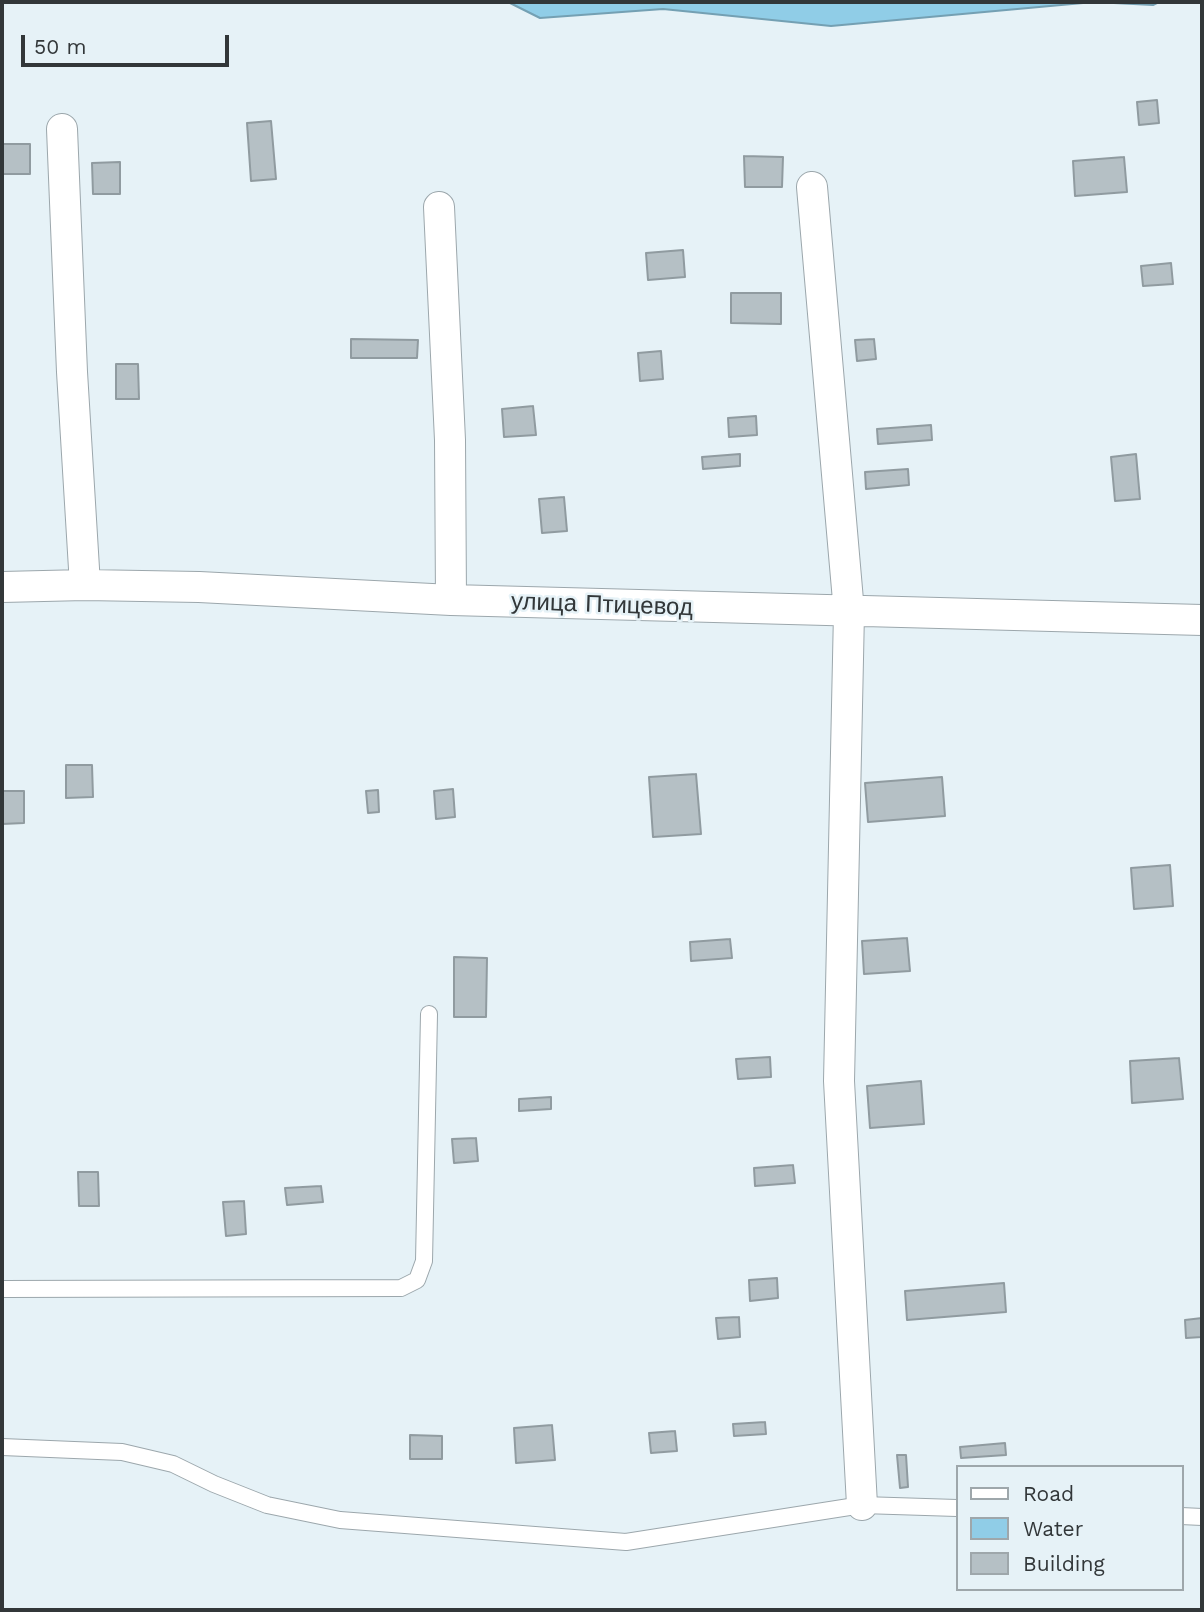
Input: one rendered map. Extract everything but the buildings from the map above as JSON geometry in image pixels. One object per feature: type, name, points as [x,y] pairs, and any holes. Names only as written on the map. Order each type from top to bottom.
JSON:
[{"type":"street","points":[[62,129],[72,372],[85,585]]},
{"type":"street","points":[[812,187],[849,612],[839,1081],[862,1504]]},
{"type":"street","points":[[439,207],[450,440],[451,600]]},
{"type":"street","name":"улица Птицевод","points":[[2,587],[199,587],[451,600],[1202,620]]},
{"type":"lane","points":[[2,1289],[401,1288],[417,1280],[424,1261],[429,1014]]},
{"type":"lane","points":[[2,1447],[122,1452],[173,1464],[267,1505],[340,1520],[626,1542],[862,1504],[956,1508]]},
{"type":"lane","points":[[1183,1516],[1202,1517]]},
{"type":"water","points":[[508,2],[1094,2],[831,26],[663,9],[540,18]]},
{"type":"water","points":[[1094,2],[1159,2],[1153,5]]}]
